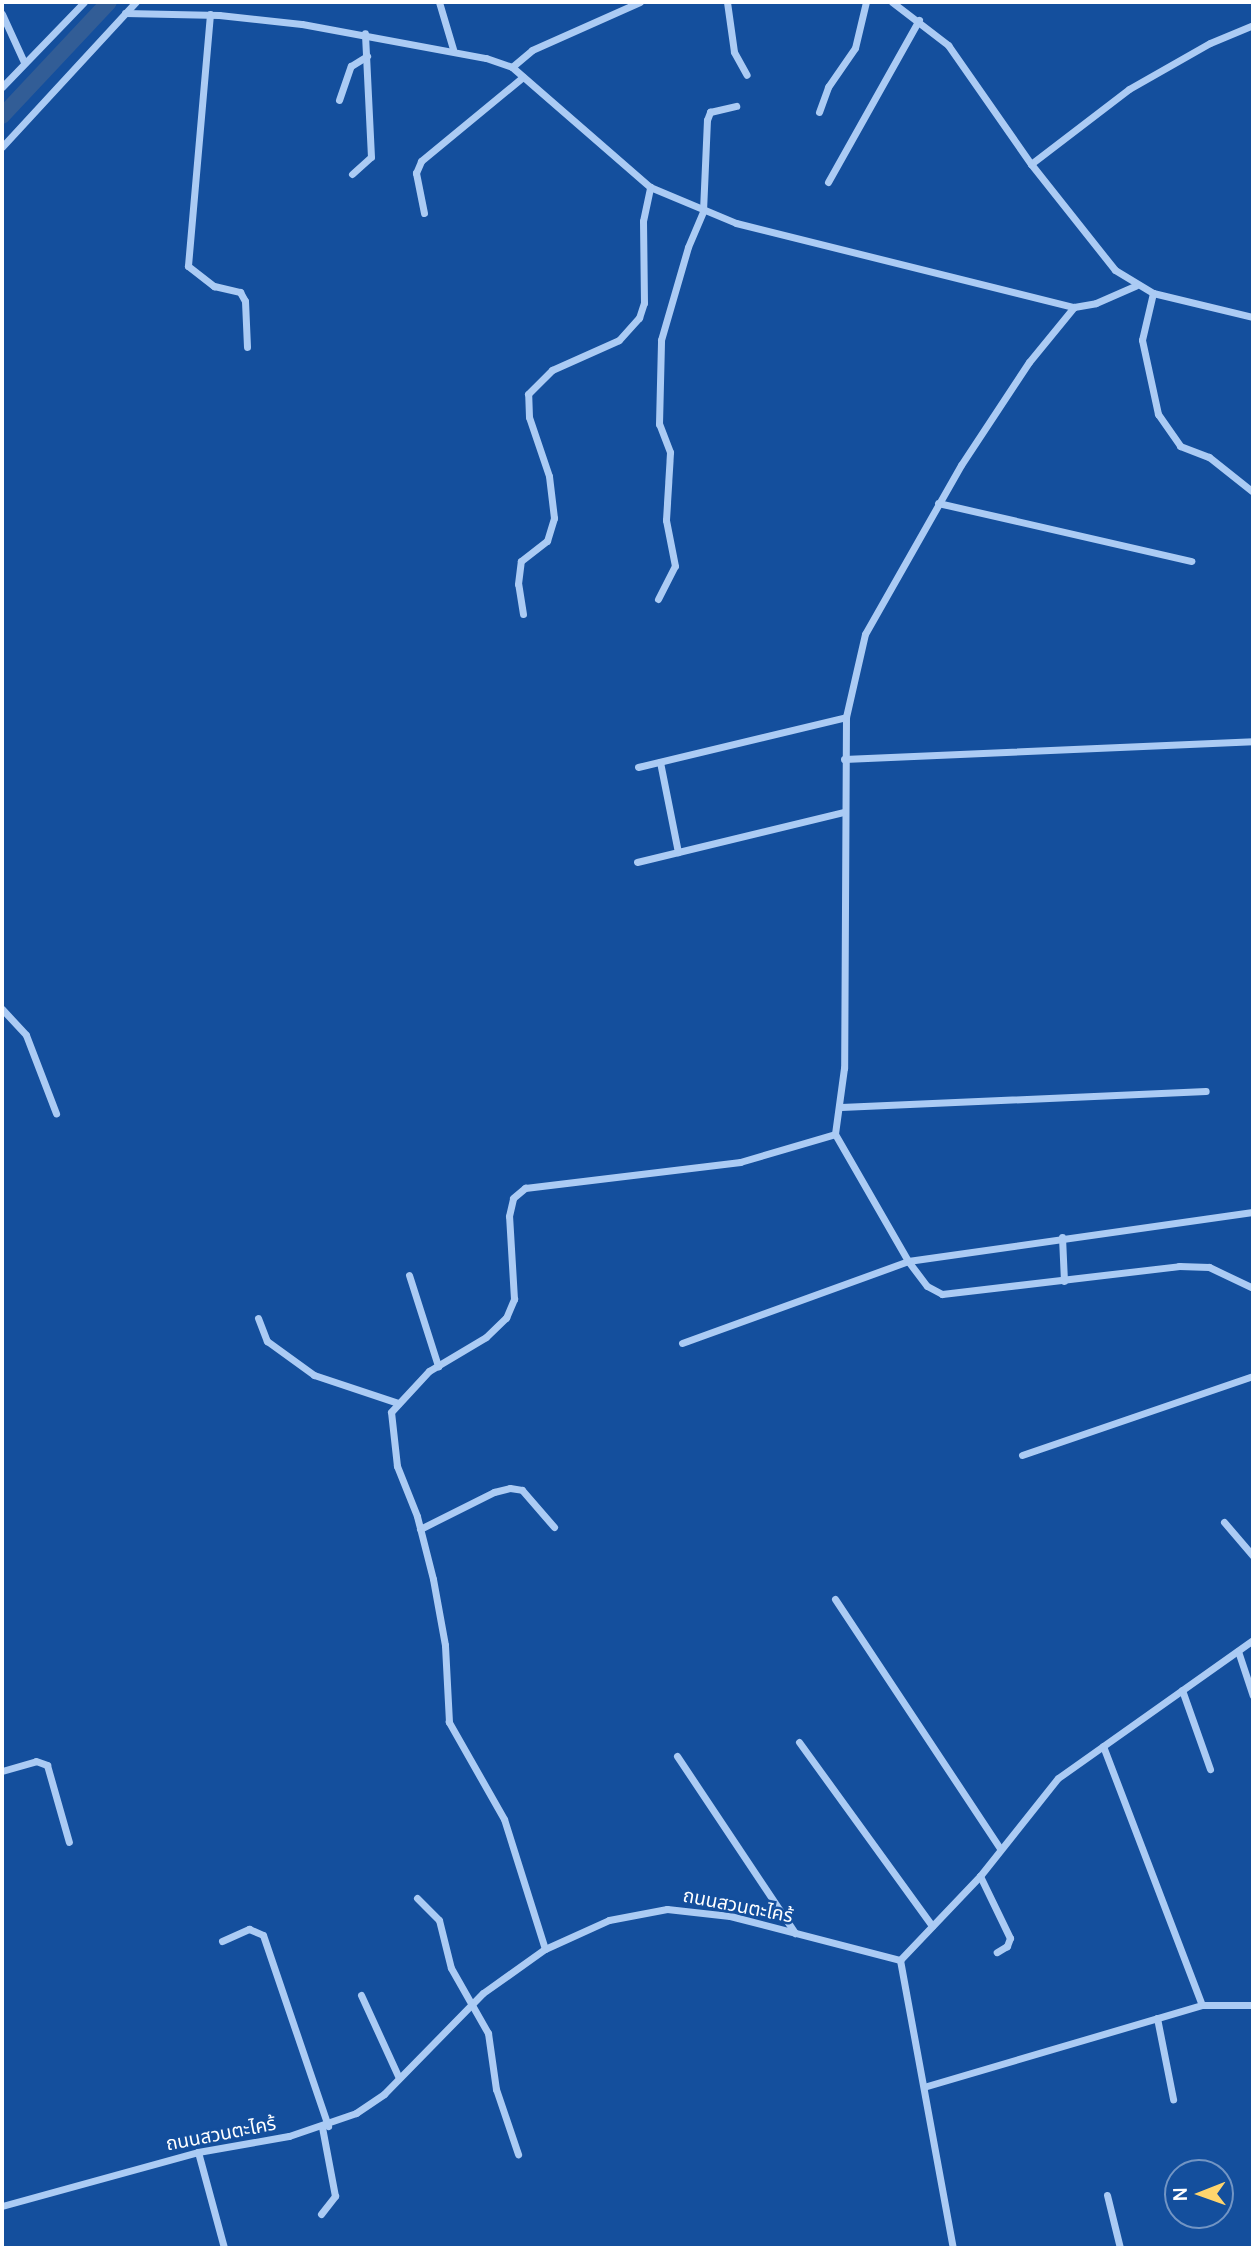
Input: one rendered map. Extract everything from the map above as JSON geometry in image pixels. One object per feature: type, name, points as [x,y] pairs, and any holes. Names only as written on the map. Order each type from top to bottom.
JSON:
[{"type":"street","points":[[2,87],[84,2]]},
{"type":"street","points":[[3,143],[136,2]]},
{"type":"street","points":[[439,2],[453,49]]},
{"type":"street","points":[[512,67],[532,50],[640,2]]},
{"type":"street","points":[[727,2],[734,52],[747,75]]},
{"type":"street","points":[[819,112],[828,87],[855,48],[866,2]]},
{"type":"street","points":[[892,2],[919,20],[947,45],[1093,247],[1135,286],[1153,293],[1253,317]]},
{"type":"street","points":[[125,13],[210,14],[365,33],[453,49],[512,67],[650,187],[703,211],[778,235],[1074,307],[1096,303],[1135,286]]},
{"type":"street","points":[[2,14],[24,62]]},
{"type":"street","points":[[210,14],[188,265],[214,286],[240,292],[245,301],[247,348]]},
{"type":"street","points":[[828,182],[919,20]]},
{"type":"street","points":[[1031,164],[1129,89],[1253,25]]},
{"type":"street","points":[[1245,29],[1253,34]]},
{"type":"street","points":[[352,174],[371,157],[365,33]]},
{"type":"street","points":[[339,100],[351,66],[367,56]]},
{"type":"street","points":[[424,213],[416,173],[421,161],[523,77]]},
{"type":"street","points":[[658,599],[675,566],[666,520],[670,452],[659,424],[661,340],[688,247],[703,211],[706,120],[710,112],[736,106]]},
{"type":"street","points":[[523,614],[518,584],[521,562],[547,541],[554,518],[550,476],[529,417],[528,394],[552,370],[619,340],[639,318],[644,303],[643,221],[650,187]]},
{"type":"street","points":[[1153,293],[1142,340],[1158,414],[1180,446],[1209,457],[1253,492]]},
{"type":"street","points":[[1074,307],[1029,362],[938,503],[865,634],[846,717],[841,1107],[835,1134],[908,1261],[927,1286],[942,1294],[1178,1266],[1209,1267],[1253,1288]]},
{"type":"street","points":[[938,503],[1191,561]]},
{"type":"street","points":[[639,767],[846,717]]},
{"type":"street","points":[[844,759],[1253,741]]},
{"type":"street","points":[[660,762],[678,852]]},
{"type":"street","points":[[637,862],[843,812]]},
{"type":"street","points":[[2,1009],[26,1035],[56,1113]]},
{"type":"street","points":[[841,1107],[1206,1091]]},
{"type":"street","points":[[545,1949],[504,1819],[449,1722],[445,1645],[420,1529],[390,1435],[391,1412],[438,1366],[486,1337],[506,1318],[514,1299],[509,1216],[513,1198],[525,1188],[740,1162],[835,1134]]},
{"type":"street","points":[[682,1343],[908,1261],[1062,1237],[1253,1212]]},
{"type":"street","points":[[1062,1237],[1064,1281]]},
{"type":"street","points":[[409,1275],[438,1366]]},
{"type":"street","points":[[258,1318],[267,1341],[314,1375],[398,1403]]},
{"type":"street","points":[[1023,1455],[1253,1376]]},
{"type":"street","points":[[420,1529],[494,1492],[510,1488],[522,1490],[554,1528]]},
{"type":"street","points":[[1224,1522],[1253,1556]]},
{"type":"street","points":[[835,1599],[1000,1848]]},
{"type":"street","points":[[953,2248],[927,2086],[900,1959],[981,1876],[1000,1848],[1058,1778],[1253,1640]]},
{"type":"street","points":[[1238,1651],[1253,1696]]},
{"type":"street","points":[[1182,1690],[1210,1769]]},
{"type":"street","points":[[799,1742],[932,1926]]},
{"type":"street","points":[[1103,1746],[1202,2005]]},
{"type":"street","points":[[677,1756],[795,1933]]},
{"type":"street","points":[[2,1770],[36,1761],[47,1765],[69,1842]]},
{"type":"street","points":[[981,1876],[1010,1938],[1007,1946],[997,1952]]},
{"type":"street","points":[[417,1898],[439,1920],[451,1968],[488,2033],[496,2089],[518,2154]]},
{"type":"street","name":"ถนนสวนตะไคร้","points":[[2,2206],[198,2152],[325,2127],[356,2113],[399,2078],[472,2005],[545,1949],[609,1920],[667,1909],[730,1916],[900,1959]]},
{"type":"street","points":[[222,1941],[249,1929],[263,1935],[325,2127],[335,2196],[321,2214]]},
{"type":"street","points":[[361,1995],[399,2078]]},
{"type":"street","points":[[927,2086],[1202,2005],[1253,2005]]},
{"type":"street","points":[[1157,2018],[1173,2099]]},
{"type":"street","points":[[198,2152],[224,2248]]},
{"type":"street","points":[[1107,2195],[1120,2248]]},
{"type":"waterway","points":[[2,116],[109,2]]}]
